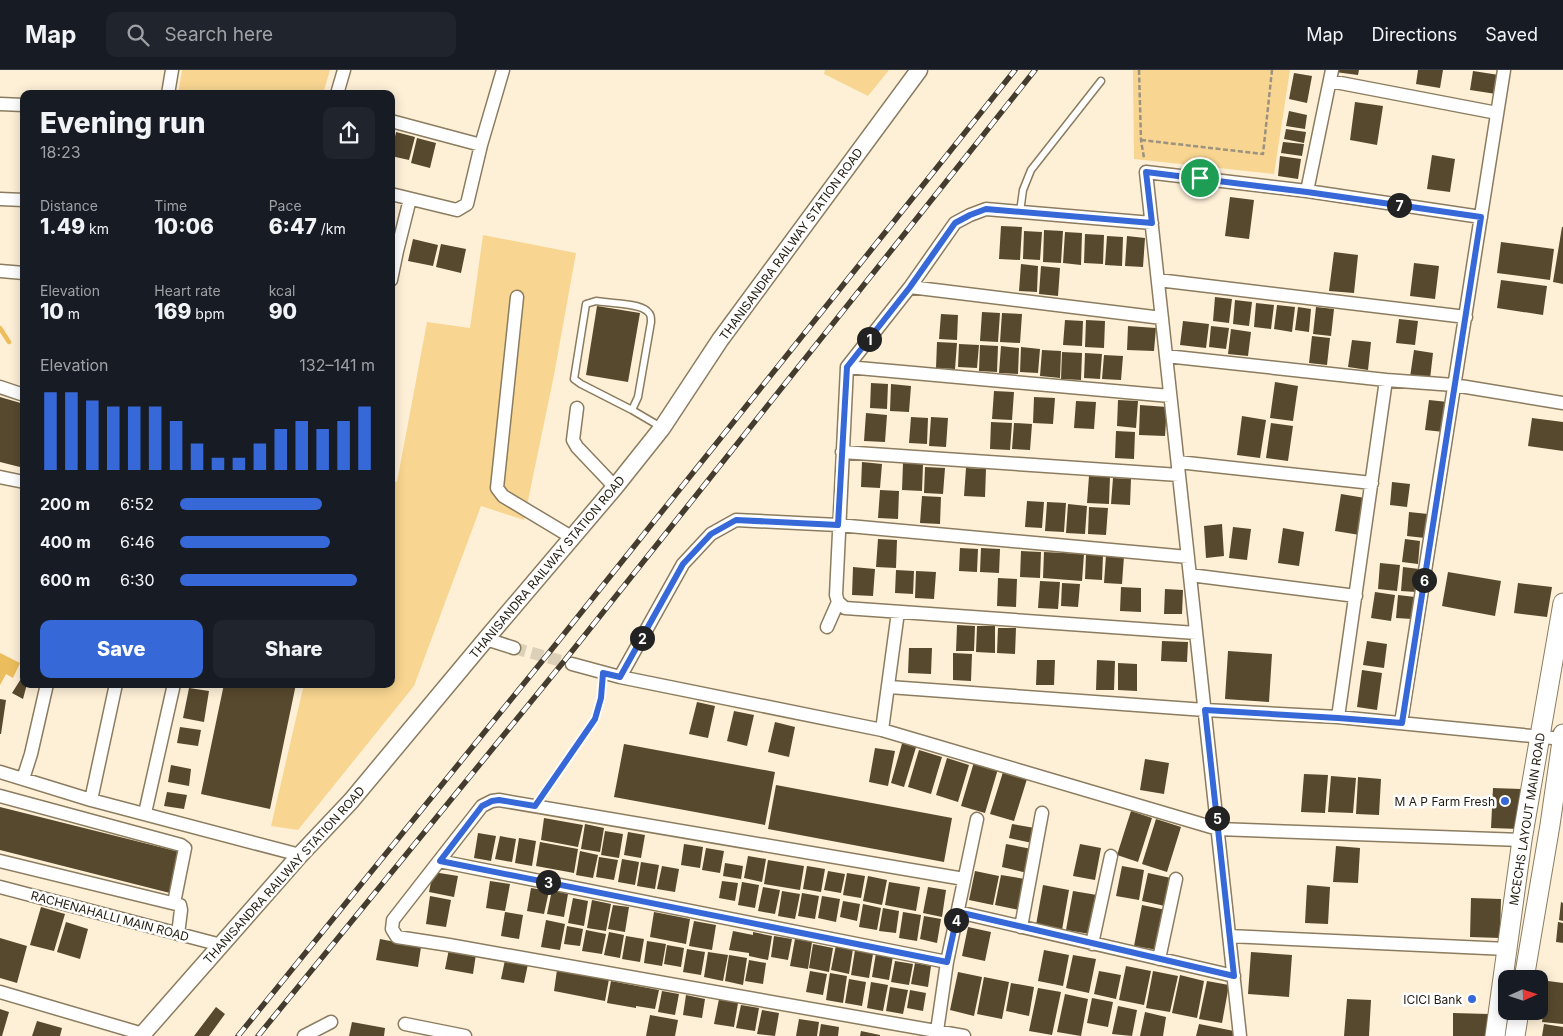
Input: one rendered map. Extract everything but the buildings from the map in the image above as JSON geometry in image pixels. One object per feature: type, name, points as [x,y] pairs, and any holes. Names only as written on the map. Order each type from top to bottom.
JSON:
[{"type":"main road","name":"MCECHS LAYOUT MAIN ROAD","points":[[1495,1036],[1522,840],[1563,603]]},
{"type":"main road","name":"MCECHS LAYOUT MAIN ROAD","points":[[1526,970],[1556,826],[1563,738]]},
{"type":"main road","points":[[1515,1036],[1518,1020]]},
{"type":"street","points":[[169,90],[172,70]]},
{"type":"street","points":[[339,90],[344,70]]},
{"type":"street","points":[[395,195],[458,210],[467,204],[481,145],[503,70]]},
{"type":"street","name":"THANISANDRA RAILWAY STATION ROAD","points":[[142,1035],[300,855],[351,801],[573,538],[662,428],[720,340],[919,70]]},
{"type":"street","points":[[1402,723],[1504,70]]},
{"type":"street","points":[[1307,192],[1331,75],[1497,113]]},
{"type":"street","points":[[0,104],[20,105]]},
{"type":"street","points":[[395,122],[481,145]]},
{"type":"street","points":[[1240,1036],[1146,172],[1307,192],[1481,217]]},
{"type":"street","points":[[0,199],[20,200]]},
{"type":"street","points":[[395,248],[410,199]]},
{"type":"street","points":[[1152,223],[986,209],[955,223],[910,287],[847,367],[836,595],[838,602],[845,608],[1196,633]]},
{"type":"street","points":[[0,271],[20,273]]},
{"type":"street","points":[[1158,280],[1466,317]]},
{"type":"street","points":[[910,287],[1162,318]]},
{"type":"street","points":[[518,298],[497,488],[503,496],[573,538]]},
{"type":"street","points":[[1166,356],[1386,380],[1454,385],[1563,403]]},
{"type":"street","points":[[847,367],[1170,396]]},
{"type":"street","points":[[1338,718],[1386,380]]},
{"type":"street","points":[[0,387],[20,394]]},
{"type":"street","points":[[577,408],[573,440],[577,447],[615,486]]},
{"type":"street","points":[[842,452],[1178,468],[1372,483]]},
{"type":"street","points":[[0,477],[20,481]]},
{"type":"street","points":[[620,677],[683,564],[711,534],[736,520],[838,525],[1188,557]]},
{"type":"street","points":[[1190,575],[1356,596]]},
{"type":"street","points":[[827,627],[838,602]]},
{"type":"street","points":[[882,730],[898,612]]},
{"type":"street","points":[[486,639],[514,648]]},
{"type":"street","points":[[572,664],[620,677],[882,730],[1218,829],[1522,840]]},
{"type":"street","points":[[889,687],[1338,718],[1563,738]]},
{"type":"street","points":[[24,779],[46,688]]},
{"type":"street","points":[[91,800],[115,688]]},
{"type":"street","points":[[144,813],[173,688]]},
{"type":"street","points":[[0,772],[91,800],[300,855]]},
{"type":"street","points":[[0,796],[181,845],[184,848],[174,903]]},
{"type":"street","points":[[964,879],[499,800],[482,806],[393,920],[392,929],[396,937],[964,1036]]},
{"type":"street","points":[[1021,927],[1042,813]]},
{"type":"street","points":[[937,1031],[947,962],[977,819]]},
{"type":"street","points":[[1092,944],[1111,856]]},
{"type":"street","points":[[0,860],[180,905],[178,934]]},
{"type":"street","points":[[440,861],[947,962]]},
{"type":"street","points":[[1159,959],[1176,878]]},
{"type":"street","name":"RACHENAHALLI MAIN ROAD","points":[[0,887],[221,945]]},
{"type":"street","points":[[958,912],[1234,976]]},
{"type":"street","points":[[1229,936],[1507,949]]},
{"type":"street","points":[[0,992],[142,1035]]},
{"type":"street","points":[[304,1036],[331,1022]]},
{"type":"street","points":[[405,1024],[465,1036]]},
{"type":"lane","points":[[1020,212],[1023,190],[1031,170],[1101,81]]},
{"type":"lane","points":[[632,410],[638,397],[651,315],[646,310],[637,307],[596,301],[590,302],[586,304],[574,379],[662,428]]},
{"type":"lane","points":[[535,806],[595,719],[601,698],[603,673]]},
{"type":"path","points":[[1139,70],[1141,140],[1146,172]]},
{"type":"path","points":[[1141,140],[1263,154],[1272,70]]},
{"type":"shaded area","points":[[182,70],[330,70],[324,90],[179,90]]},
{"type":"shaded area","points":[[825,70],[889,70],[868,96],[824,74]]},
{"type":"shaded area","points":[[1133,70],[1290,70],[1274,174],[1134,159]]},
{"type":"shaded area","points":[[483,235],[576,253],[554,375],[524,520],[481,506],[414,686],[298,830],[271,826],[303,688],[395,688],[395,481],[397,482],[427,322],[470,328]]},
{"type":"shaded area","points":[[0,653],[20,663],[13,678],[6,674],[0,685]]},
{"type":"waterway","points":[[0,328],[9,342]]},
{"type":"tunnel","points":[[514,648],[572,664]]},
{"type":"railway","points":[[238,1036],[556,644],[1015,70]]},
{"type":"railway","points":[[258,1036],[565,660],[1035,70]]},
{"type":"place","name":"M A P Farm Fresh","points":[[1505,801]]},
{"type":"place","name":"ICICI Bank","points":[[1472,999]]},
{"type":"route","points":[[1146,172],[1200,178],[1481,217],[1402,723],[1205,710],[1234,976],[958,912],[947,962],[440,861],[482,806],[499,800],[535,806],[595,719],[601,698],[603,673],[620,677],[683,564],[711,534],[736,520],[838,525],[847,367],[910,287],[955,223],[986,209],[1152,223],[1146,172]]}]
